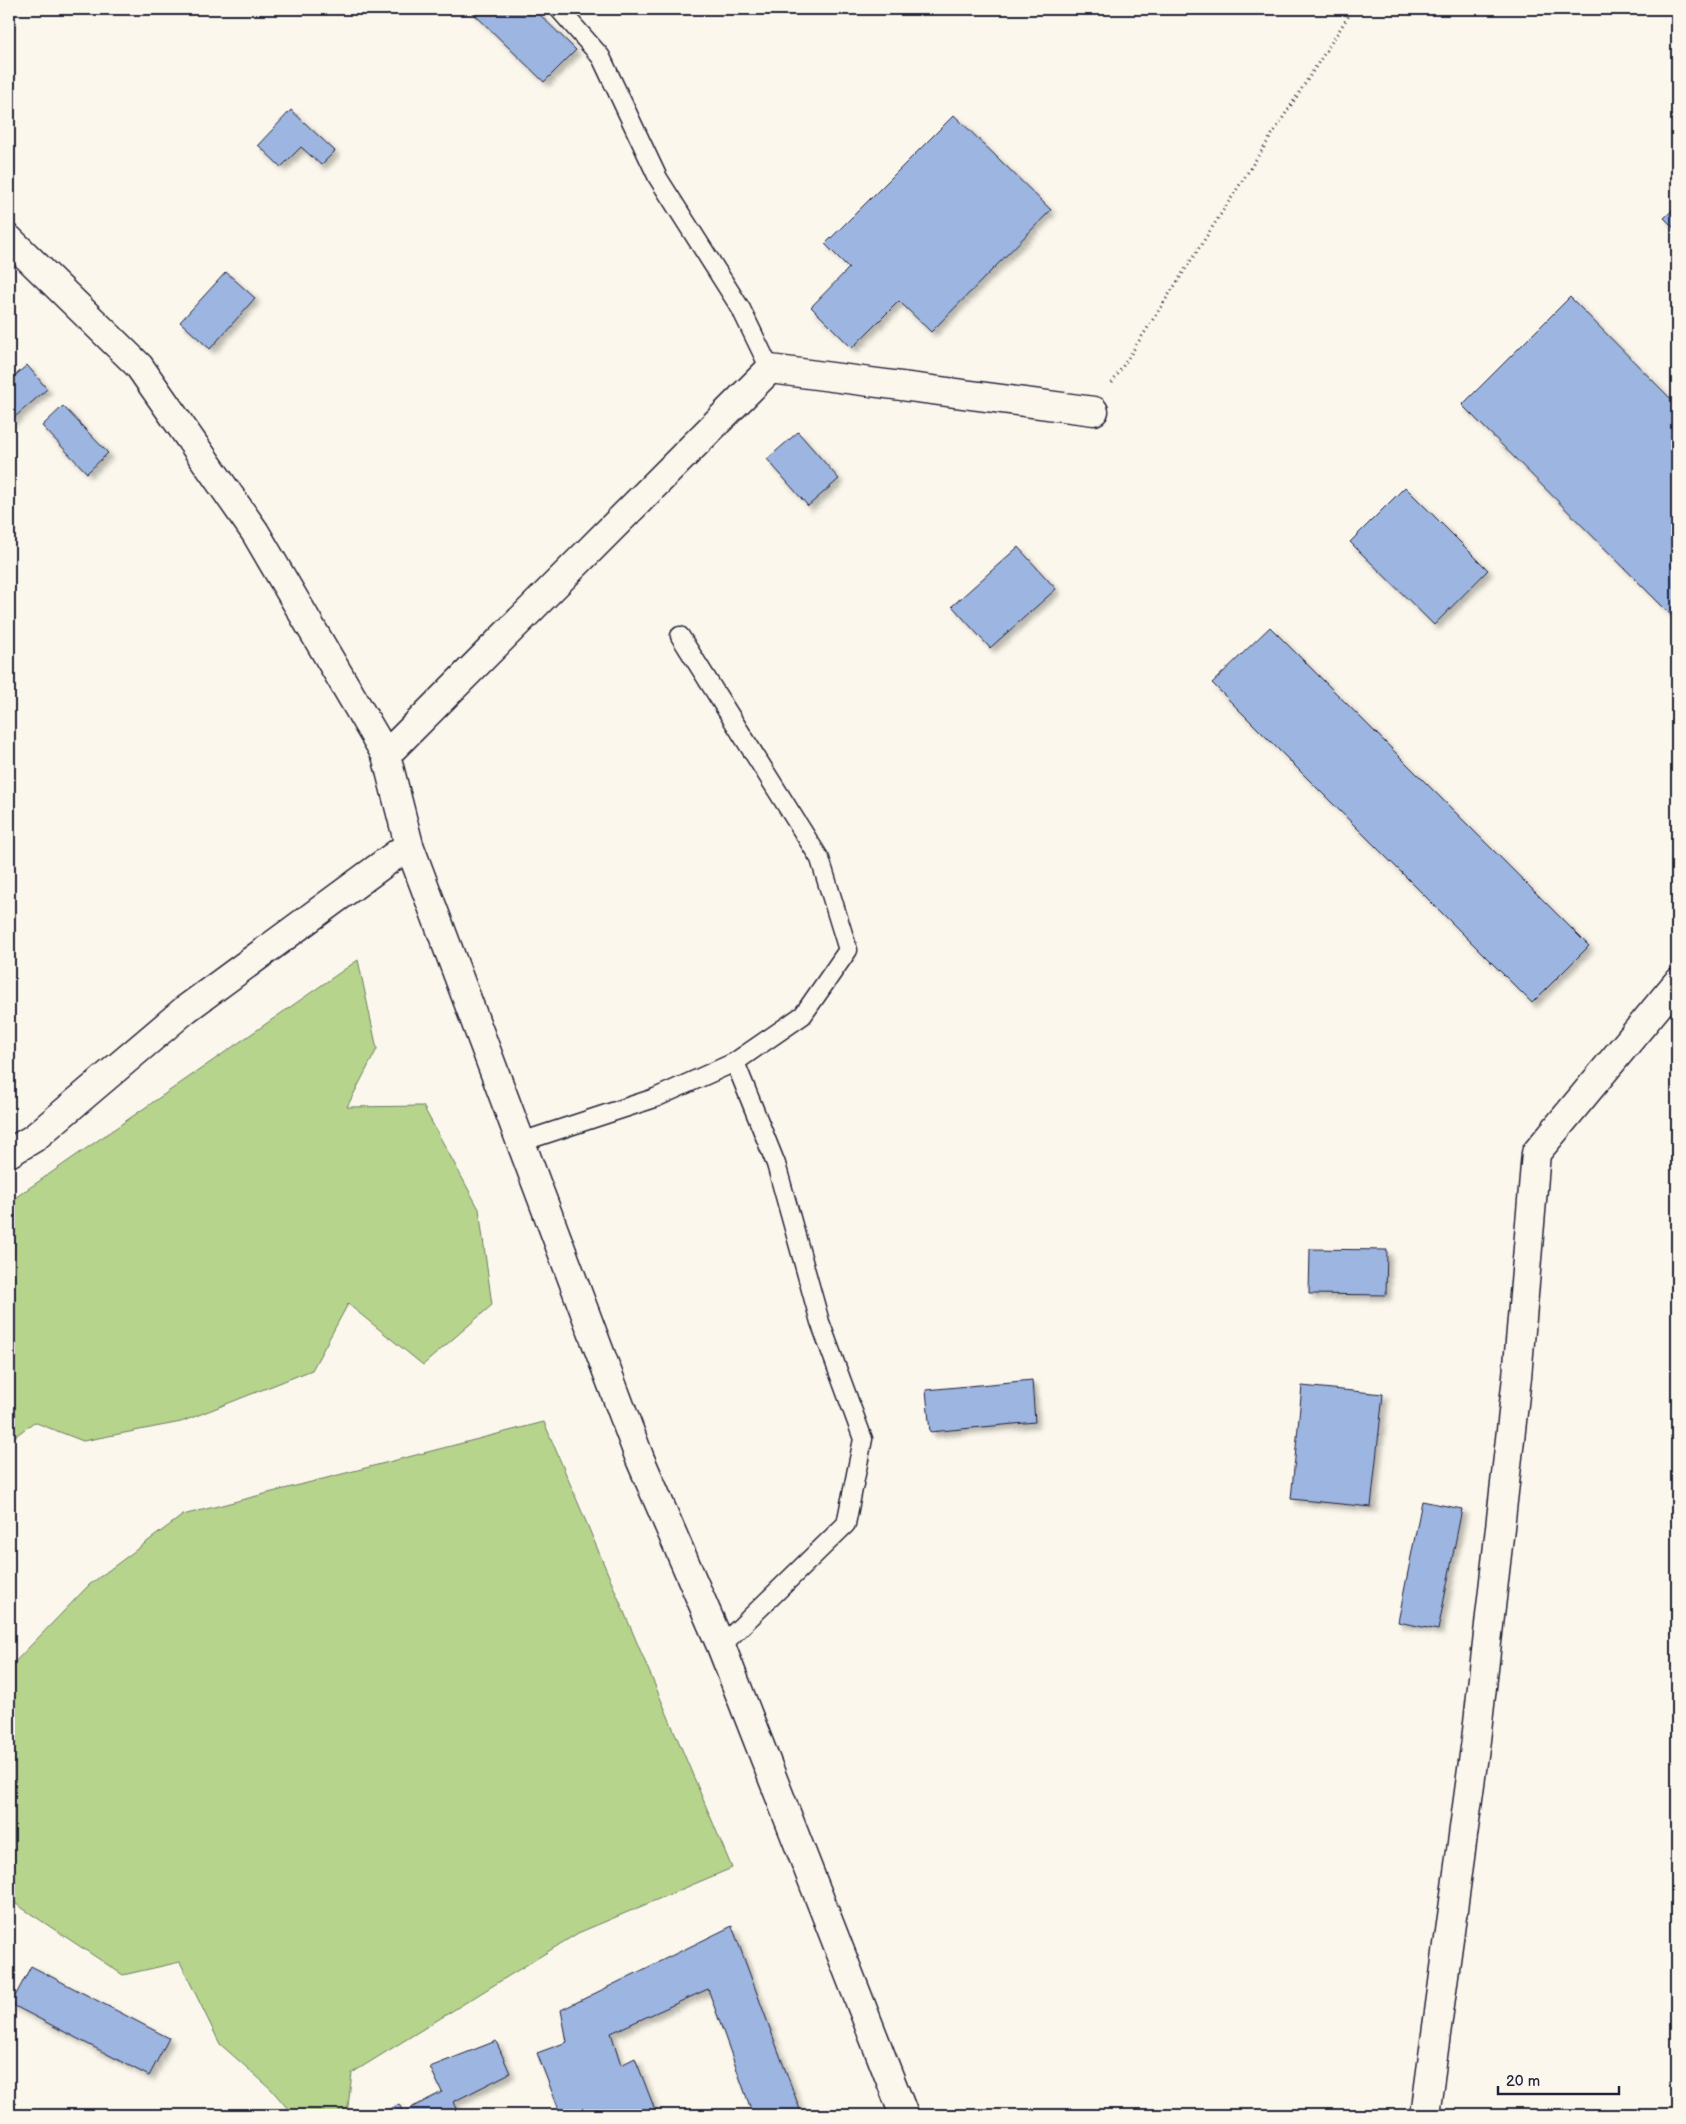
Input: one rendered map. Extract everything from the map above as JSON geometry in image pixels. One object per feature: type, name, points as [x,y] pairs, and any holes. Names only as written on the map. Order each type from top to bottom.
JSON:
[{"type":"street","points":[[9,239],[138,366],[256,532],[386,754],[409,845],[640,1459],[721,1646],[904,2115]]},
{"type":"street","points":[[386,754],[770,370],[1094,411]]},
{"type":"street","points":[[9,1153],[34,1138],[186,1008],[409,845]]},
{"type":"street","points":[[1425,2115],[1476,1740],[1517,1377],[1536,1153],[1677,983]]},
{"type":"lane","points":[[558,9],[601,57],[658,178],[741,309],[770,370]]},
{"type":"lane","points":[[521,1142],[655,1098],[735,1062],[803,1015],[848,950],[820,859],[680,636]]},
{"type":"lane","points":[[721,1646],[846,1524],[863,1439],[820,1322],[776,1164],[735,1062]]},
{"type":"path","points":[[1094,411],[1353,9]]},
{"type":"green space","points":[[358,960],[377,1049],[347,1107],[423,1106],[479,1209],[492,1305],[423,1365],[348,1304],[312,1370],[181,1422],[83,1441],[34,1422],[9,1441],[9,1202]]},
{"type":"green space","points":[[544,1422],[732,1868],[578,1933],[352,2073],[347,2115],[293,2115],[271,2089],[220,2044],[180,1962],[123,1975],[13,1902],[9,1890],[9,1668],[89,1585],[183,1515]]},
{"type":"building","points":[[469,9],[534,9],[576,50],[544,82]]},
{"type":"building","points":[[291,110],[335,151],[321,165],[301,147],[281,167],[258,145]]},
{"type":"building","points":[[954,115],[1051,210],[931,332],[899,301],[852,348],[811,307],[849,268],[825,244]]},
{"type":"building","points":[[1677,206],[1677,231],[1664,218]]},
{"type":"building","points":[[226,272],[255,298],[210,349],[180,322]]},
{"type":"building","points":[[1570,297],[1677,405],[1677,621],[1462,405]]},
{"type":"building","points":[[27,365],[47,389],[9,422],[9,381]]},
{"type":"building","points":[[63,406],[108,453],[87,473],[42,426]]},
{"type":"building","points":[[798,432],[839,479],[808,506],[767,459]]},
{"type":"building","points":[[1405,487],[1488,570],[1434,625],[1350,542]]},
{"type":"building","points":[[1018,547],[1056,589],[990,648],[952,606]]},
{"type":"building","points":[[1270,627],[1589,946],[1532,1003],[1212,683]]},
{"type":"building","points":[[1310,1249],[1387,1250],[1386,1295],[1309,1294]]},
{"type":"building","points":[[1032,1380],[1035,1422],[930,1432],[926,1390]]},
{"type":"building","points":[[1302,1386],[1383,1394],[1371,1507],[1291,1499]]},
{"type":"building","points":[[1422,1501],[1462,1509],[1438,1630],[1398,1622]]},
{"type":"building","points":[[732,1926],[802,2115],[753,2115],[708,1989],[611,2033],[621,2065],[635,2058],[657,2115],[561,2115],[537,2053],[567,2042],[561,2010]]},
{"type":"building","points":[[31,1966],[169,2038],[149,2076],[11,2004]]},
{"type":"building","points":[[496,2041],[510,2073],[453,2102],[459,2115],[380,2115],[399,2104],[403,2112],[442,2092],[430,2067]]}]
